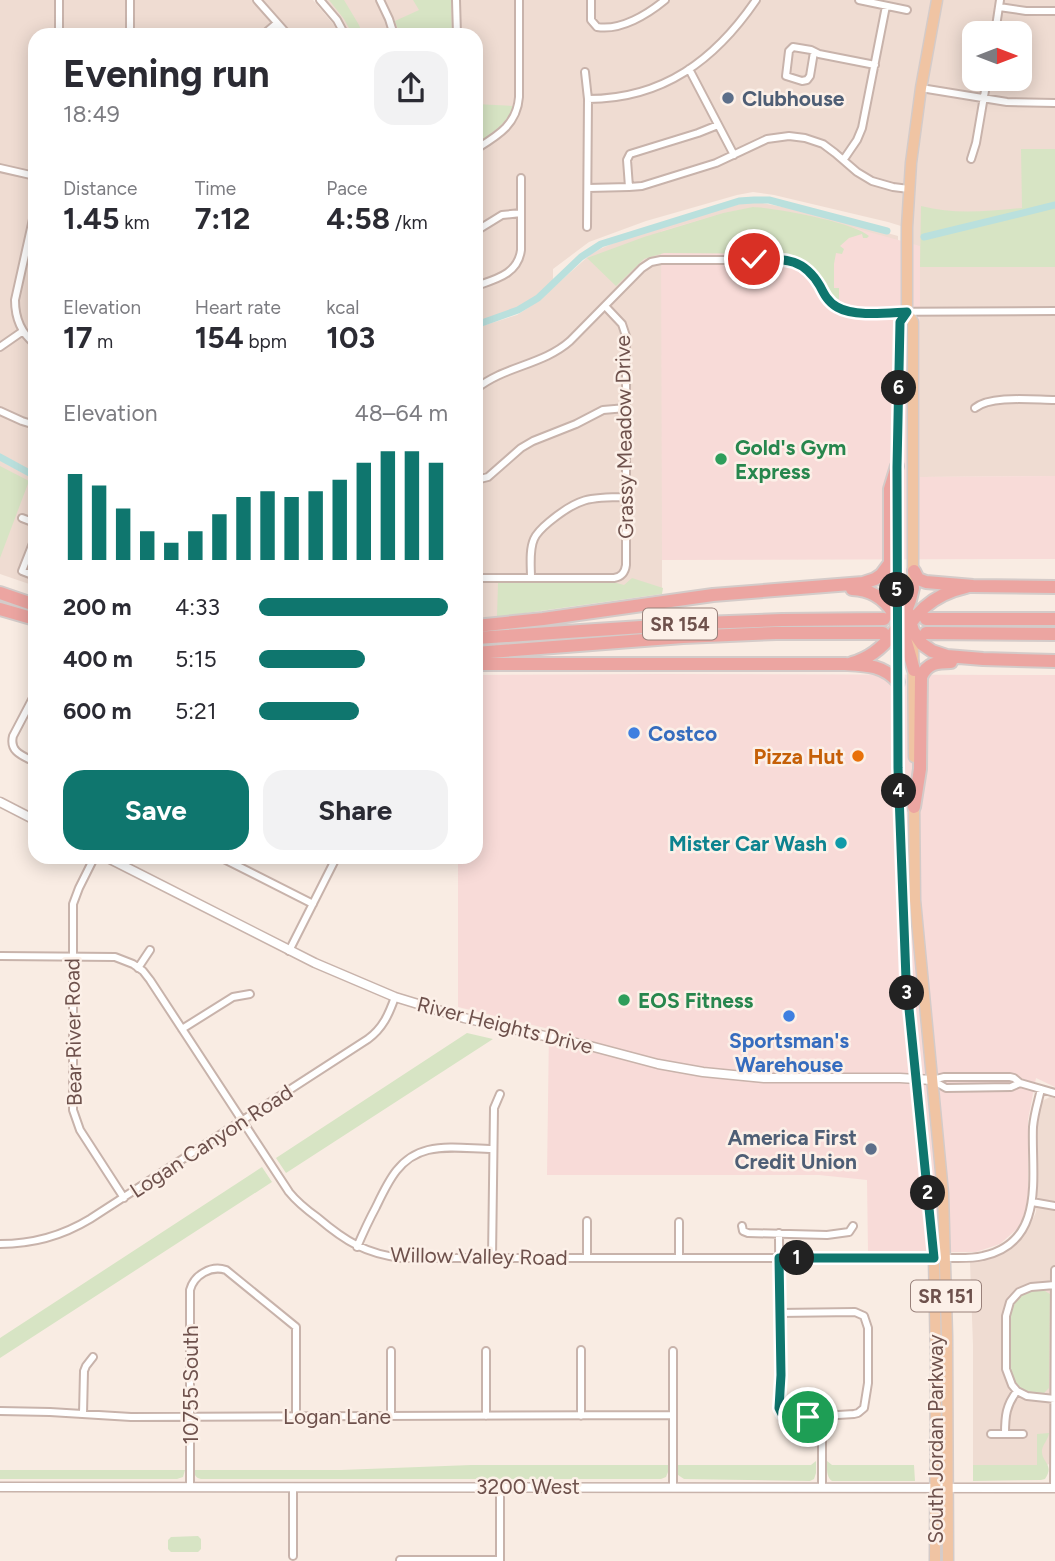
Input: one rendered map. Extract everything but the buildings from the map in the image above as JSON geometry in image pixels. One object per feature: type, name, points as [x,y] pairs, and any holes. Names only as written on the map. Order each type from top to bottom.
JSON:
[{"type":"highway","points":[[483,625],[713,595],[870,581],[887,569],[890,558],[890,489],[897,467]]},
{"type":"highway","points":[[914,571],[923,582],[973,586],[1055,587]]},
{"type":"highway","points":[[897,576],[914,670]]},
{"type":"highway","points":[[845,664],[865,659],[939,596],[973,586]]},
{"type":"highway","points":[[814,587],[869,592],[885,601],[904,626],[936,653],[982,659],[1055,661]]},
{"type":"highway","points":[[904,626],[913,588]]},
{"type":"highway","points":[[0,593],[28,603]]},
{"type":"highway","points":[[0,609],[28,617]]},
{"type":"highway","name":"SR 154","points":[[483,652],[682,637],[1055,619]]},
{"type":"highway","name":"SR 154","points":[[483,638],[702,623],[904,626],[1055,634]]},
{"type":"highway","points":[[914,807],[920,769],[922,675],[927,667],[936,662],[982,659]]},
{"type":"highway","points":[[483,664],[845,664],[883,669],[898,682]]},
{"type":"main road","points":[[913,588],[912,322],[907,312],[909,189],[921,88],[937,0]]},
{"type":"main road","points":[[897,576],[900,322],[907,312]]},
{"type":"main road","name":"South Jordan Parkway","points":[[904,626],[898,682],[898,768],[906,979],[934,1258],[935,1561]]},
{"type":"main road","name":"South Jordan Parkway","points":[[914,670],[915,900],[941,1164],[945,1258],[948,1561]]},
{"type":"street","points":[[59,0],[59,28]]},
{"type":"street","points":[[130,0],[130,28]]},
{"type":"street","points":[[257,0],[282,28]]},
{"type":"street","points":[[320,0],[341,28]]},
{"type":"street","points":[[380,0],[392,28]]},
{"type":"street","points":[[456,0],[457,28]]},
{"type":"street","points":[[483,144],[504,130],[513,119],[517,108],[519,0]]},
{"type":"street","points":[[591,0],[593,23],[604,28],[637,18],[665,0]]},
{"type":"street","points":[[588,99],[638,92],[670,80],[689,69],[727,38],[756,0]]},
{"type":"street","points":[[859,0],[907,10]]},
{"type":"street","points":[[997,21],[1000,3],[1026,11],[1055,11]]},
{"type":"street","points":[[844,159],[858,141],[862,128],[886,6]]},
{"type":"street","points":[[271,28],[277,23]]},
{"type":"street","points":[[814,52],[807,80],[786,76],[791,47],[875,65]]},
{"type":"street","points":[[689,69],[734,155]]},
{"type":"street","points":[[585,72],[588,99],[587,227]]},
{"type":"street","points":[[921,88],[1017,103],[1055,103]]},
{"type":"street","points":[[971,159],[984,91]]},
{"type":"street","points":[[629,187],[629,154],[718,125]]},
{"type":"street","points":[[588,188],[642,186],[716,163],[767,139],[789,136],[823,144],[872,181],[909,189]]},
{"type":"street","points":[[0,168],[28,174]]},
{"type":"street","points":[[483,283],[505,275],[517,264],[521,254],[521,178]]},
{"type":"street","points":[[483,227],[502,215],[521,213]]},
{"type":"street","points":[[28,242],[15,300],[16,313],[28,336]]},
{"type":"street","points":[[483,385],[557,351],[638,271],[656,261],[666,259],[794,261],[815,278],[828,300],[840,309],[858,312],[1055,311]]},
{"type":"street","name":"Grassy Meadow Drive","points":[[531,578],[614,578],[623,574],[626,565],[625,332],[622,324],[605,306]]},
{"type":"street","points":[[0,346],[23,331]]},
{"type":"street","points":[[975,408],[992,400],[1055,400]]},
{"type":"street","points":[[483,478],[488,477],[526,444],[603,410],[626,408]]},
{"type":"street","points":[[0,411],[28,423]]},
{"type":"street","points":[[483,578],[531,578],[532,543],[536,534],[547,524],[568,507],[581,501],[626,497]]},
{"type":"street","points":[[22,518],[28,520]]},
{"type":"street","points":[[28,556],[22,571],[28,573]]},
{"type":"street","points":[[28,707],[13,736],[12,746],[28,758]]},
{"type":"street","points":[[0,802],[28,816]]},
{"type":"street","name":"Bear River Road","points":[[91,864],[73,904],[72,1103],[80,1130],[124,1198]]},
{"type":"street","name":"River Heights Drive","points":[[120,864],[289,951],[342,975],[395,997],[486,1024],[696,1071],[753,1077],[932,1080],[944,1077],[1007,1077],[1055,1093]]},
{"type":"street","points":[[234,864],[313,904]]},
{"type":"street","points":[[289,951],[333,864]]},
{"type":"street","points":[[0,956],[115,957],[138,968],[150,950]]},
{"type":"street","name":"Willow Valley Road","points":[[138,968],[150,980],[294,1198],[336,1234],[357,1247],[402,1258],[934,1258]]},
{"type":"street","points":[[182,1029],[233,997],[250,994]]},
{"type":"street","name":"Logan Canyon Road","points":[[0,1244],[30,1242],[63,1233],[124,1198],[372,1036],[387,1019],[395,997]]},
{"type":"street","points":[[945,1258],[985,1256],[1006,1247],[1022,1230],[1031,1210],[1034,1115],[1041,1089]]},
{"type":"street","points":[[492,1258],[494,1108],[500,1094]]},
{"type":"street","points":[[357,1247],[388,1181],[396,1169],[409,1158],[438,1148],[493,1149]]},
{"type":"street","points":[[1032,1202],[1055,1206]]},
{"type":"street","points":[[587,1222],[587,1258]]},
{"type":"street","points":[[679,1222],[679,1258]]},
{"type":"street","points":[[741,1226],[743,1231],[748,1233],[841,1234],[849,1233],[852,1226]]},
{"type":"street","points":[[779,1233],[779,1312],[781,1375],[779,1408],[787,1417],[822,1417],[860,1412],[865,1405],[868,1374],[868,1325],[864,1315],[855,1312],[779,1312]]},
{"type":"street","name":"10755 South","points":[[190,1487],[190,1290],[192,1283],[208,1270],[223,1269],[296,1327],[296,1416]]},
{"type":"street","points":[[1055,1270],[1055,1488]]},
{"type":"street","points":[[1055,1285],[1023,1290],[1012,1298],[1006,1316],[1006,1369],[1010,1381],[1017,1391],[1032,1398],[1055,1399]]},
{"type":"street","points":[[581,1350],[581,1416]]},
{"type":"street","points":[[391,1351],[391,1416]]},
{"type":"street","points":[[485,1416],[486,1351]]},
{"type":"street","points":[[673,1351],[673,1486]]},
{"type":"street","points":[[83,1414],[84,1371],[93,1357]]},
{"type":"street","points":[[1005,1434],[1006,1411],[1009,1401],[1017,1391]]},
{"type":"street","name":"Logan Lane","points":[[0,1411],[131,1416],[673,1415]]},
{"type":"street","points":[[822,1417],[822,1487]]},
{"type":"street","points":[[991,1434],[1023,1434]]},
{"type":"street","points":[[400,1560],[500,1561],[500,1486]]},
{"type":"street","name":"3200 West","points":[[0,1487],[1055,1488]]},
{"type":"street","points":[[293,1487],[293,1556]]},
{"type":"shaded area","points":[[0,0],[313,0],[336,28],[28,28],[28,584],[0,574]]},
{"type":"shaded area","points":[[325,0],[1055,0],[1055,476],[920,477],[920,268],[900,267],[901,226],[774,195],[753,192],[737,195],[646,221],[589,242],[553,269],[553,283],[519,308],[483,321],[483,28],[345,28]]},
{"type":"shaded area","points":[[757,202],[814,213],[898,236],[898,241],[662,255],[662,593],[483,619],[483,326],[517,315],[602,248],[626,238],[743,203]]},
{"type":"shaded area","points":[[756,207],[807,215],[920,246],[920,477],[1055,476],[1055,559],[662,560],[661,231],[723,213]]},
{"type":"shaded area","points":[[483,675],[1055,675],[1055,1087],[1036,1078],[1028,1120],[1026,1210],[1018,1228],[1000,1244],[976,1252],[868,1252],[867,1180],[819,1175],[547,1175],[549,1029],[458,1007],[458,864],[483,864]]},
{"type":"shaded area","points":[[1050,1097],[1055,1098],[1055,1461],[1047,1465],[973,1465],[970,1262],[991,1259],[1010,1249],[1020,1241],[1032,1221],[1036,1212],[1038,1116],[1042,1103]]},
{"type":"green space","points":[[329,0],[344,0],[360,28],[349,28]]},
{"type":"green space","points":[[413,0],[451,0],[452,28],[398,28],[395,21],[419,10]]},
{"type":"green space","points":[[483,104],[513,106],[503,123],[483,139]]},
{"type":"green space","points":[[1021,149],[1055,149],[1055,267],[920,267],[921,206],[959,211],[1022,208]]},
{"type":"green space","points":[[753,207],[831,221],[869,236],[863,238],[862,234],[849,238],[840,246],[844,249],[842,254],[836,253],[834,288],[839,288],[839,299],[833,299],[813,267],[789,254],[664,253],[644,259],[616,286],[587,258],[644,237],[723,213]]},
{"type":"green space","points":[[0,466],[28,480],[28,484],[0,558]]},
{"type":"green space","points":[[632,578],[663,588],[662,594],[497,617],[498,583],[613,582],[624,585]]},
{"type":"green space","points":[[467,1033],[493,1039],[286,1173],[276,1158]]},
{"type":"green space","points":[[262,1167],[272,1182],[0,1358],[0,1338]]},
{"type":"green space","points":[[1031,1291],[1045,1291],[1050,1294],[1049,1388],[1044,1393],[1025,1391],[1017,1385],[1011,1374],[1011,1314],[1015,1301]]},
{"type":"green space","points":[[1049,1433],[1042,1450],[1049,1470],[1045,1479],[973,1481],[973,1465],[1037,1465],[1037,1434]]},
{"type":"green space","points":[[816,1461],[816,1473],[810,1481],[684,1479],[678,1475],[677,1465],[811,1465]]},
{"type":"green space","points":[[827,1461],[832,1465],[914,1465],[915,1481],[832,1481],[828,1475]]},
{"type":"green space","points":[[471,1465],[668,1465],[668,1472],[666,1477],[661,1479],[201,1479],[196,1476],[194,1470],[341,1470]]},
{"type":"green space","points":[[0,1470],[185,1470],[183,1477],[177,1479],[0,1479]]},
{"type":"green space","points":[[198,1536],[201,1539],[201,1549],[198,1552],[171,1552],[168,1549],[168,1540],[171,1537]]},
{"type":"waterway","points":[[483,322],[518,310],[538,298],[581,257],[601,244],[739,201],[769,200],[887,231]]},
{"type":"waterway","points":[[924,237],[1055,205]]},
{"type":"waterway","points":[[0,457],[28,472]]},
{"type":"place","name":"Clubhouse","points":[[728,98]]},
{"type":"place","name":"Gold's Gym Express","points":[[721,459]]},
{"type":"place","name":"Costco","points":[[634,733]]},
{"type":"place","name":"Pizza Hut","points":[[858,756]]},
{"type":"place","name":"Mister Car Wash","points":[[841,843]]},
{"type":"place","name":"EOS Fitness","points":[[624,1000]]},
{"type":"place","name":"Sportsman's Warehouse","points":[[789,1016]]},
{"type":"place","name":"America First Credit Union","points":[[871,1149]]},
{"type":"route","points":[[754,259],[794,261],[812,274],[828,300],[840,309],[858,312],[907,312],[900,322],[897,449],[898,768],[906,979],[934,1258],[779,1258],[779,1408],[782,1414],[790,1418],[808,1417]]}]
